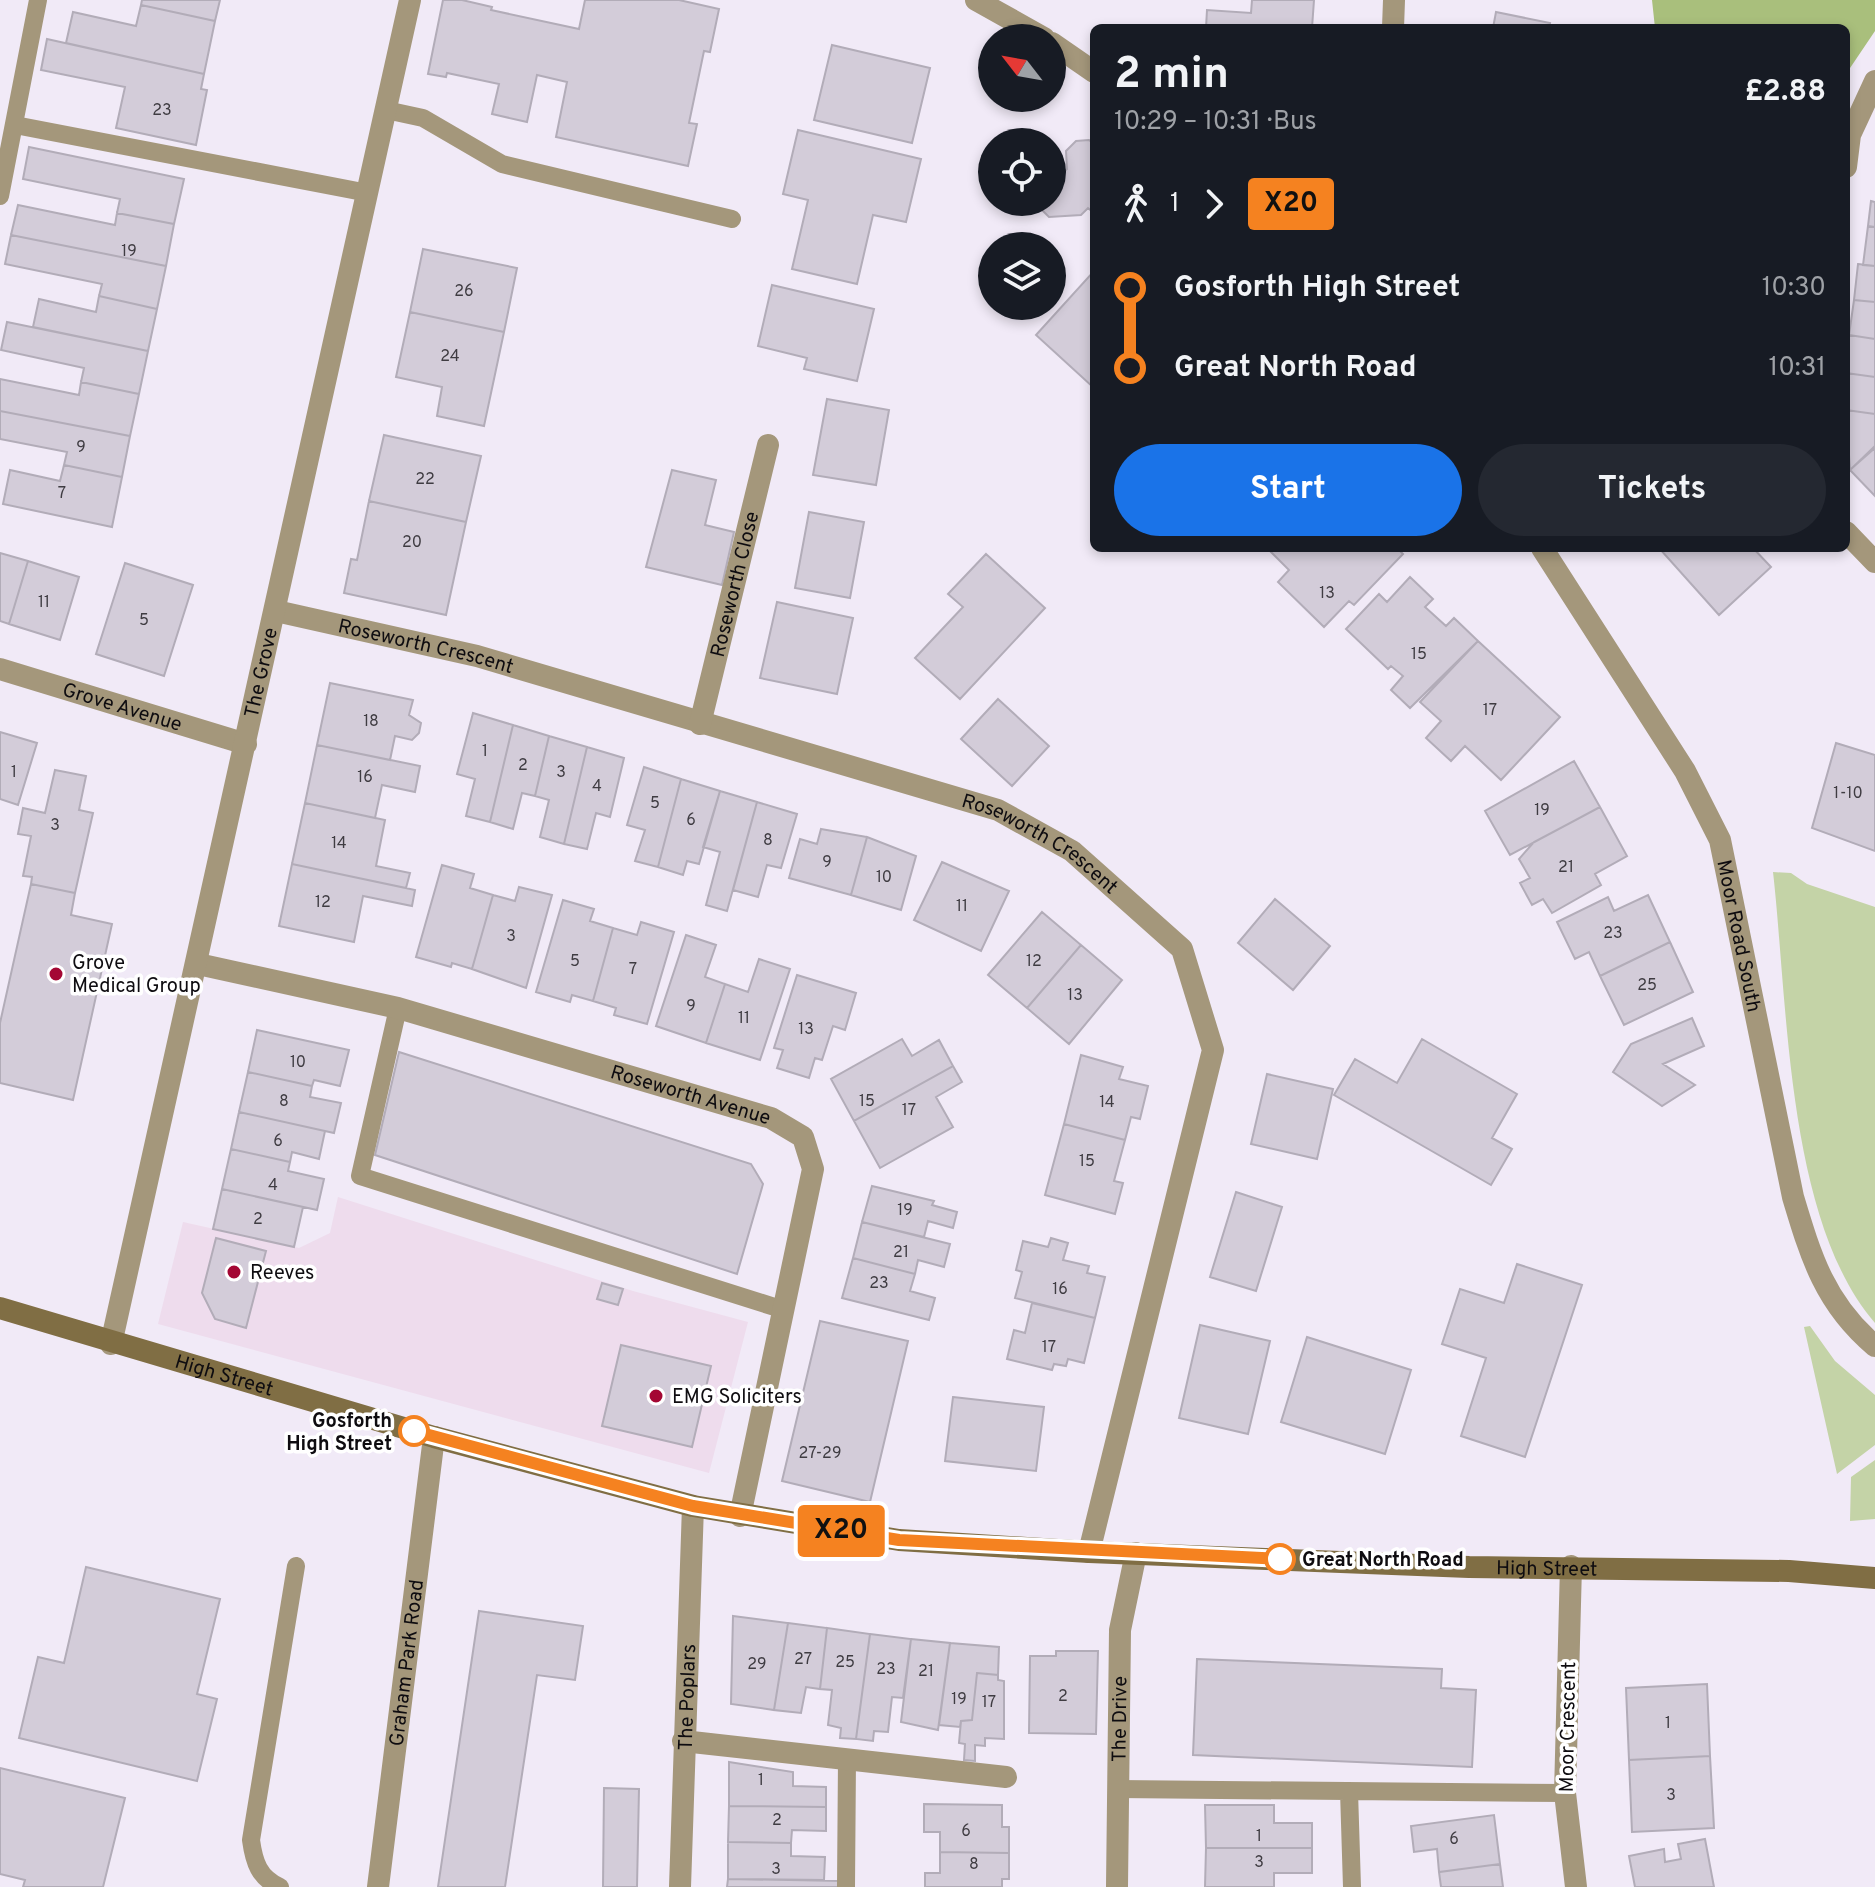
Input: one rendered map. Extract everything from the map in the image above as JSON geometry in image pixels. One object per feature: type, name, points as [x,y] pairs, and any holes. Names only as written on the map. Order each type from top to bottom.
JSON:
[{"type":"main road","name":"High Street","points":[[0,1308],[111,1344],[434,1437],[693,1506],[899,1540],[1089,1552],[1469,1567],[1789,1571],[1875,1578]]},
{"type":"street","name":"The Grove","points":[[111,1344],[198,964],[410,0]]},
{"type":"street","points":[[976,0],[1019,24]]},
{"type":"street","points":[[1393,24],[1394,0]]},
{"type":"street","points":[[1066,53],[1090,69]]},
{"type":"street","points":[[1850,135],[1875,81]]},
{"type":"street","name":"Roseworth Close","points":[[700,724],[768,445]]},
{"type":"street","points":[[1850,536],[1875,562]]},
{"type":"street","name":"Moor Road South","points":[[1545,552],[1685,771],[1720,840],[1793,1197],[1811,1256],[1838,1308],[1875,1346]]},
{"type":"street","name":"Roseworth Crescent","points":[[276,611],[477,656],[998,810],[1072,851],[1182,949],[1213,1050],[1089,1552]]},
{"type":"street","name":"Grove Avenue","points":[[0,669],[246,744]]},
{"type":"street","name":"Roseworth Avenue","points":[[198,964],[398,1008],[771,1118],[803,1137],[813,1169],[781,1309],[740,1516]]},
{"type":"street","name":"Graham Park Road","points":[[378,1887],[434,1437]]},
{"type":"street","name":"The Poplars","points":[[680,1887],[693,1506]]},
{"type":"street","name":"The Drive","points":[[1117,1887],[1120,1630],[1136,1553]]},
{"type":"street","name":"Moor Crescent","points":[[1571,1566],[1565,1793],[1576,1887]]},
{"type":"street","points":[[683,1741],[1006,1777]]},
{"type":"lane","points":[[0,196],[38,0]]},
{"type":"lane","points":[[386,110],[423,118],[502,164],[732,219]]},
{"type":"lane","points":[[15,125],[368,193]]},
{"type":"lane","points":[[398,1008],[360,1176],[781,1309]]},
{"type":"lane","points":[[280,1887],[269,1882],[255,1864],[251,1840],[296,1566]]},
{"type":"lane","points":[[846,1887],[847,1759]]},
{"type":"lane","points":[[1117,1789],[1565,1793]]},
{"type":"lane","points":[[1349,1791],[1352,1887]]},
{"type":"shaded area","points":[[338,1197],[633,1291],[748,1322],[709,1473],[158,1324],[183,1222],[299,1248],[330,1233]]},
{"type":"green space","points":[[1652,0],[1875,0],[1875,31],[1850,68],[1850,24],[1655,24]]},
{"type":"green space","points":[[1773,872],[1791,873],[1807,884],[1875,907],[1875,1323],[1846,1279],[1824,1228],[1808,1170],[1788,1045]]},
{"type":"green space","points":[[1810,1326],[1835,1361],[1875,1395],[1875,1445],[1837,1474],[1804,1327]]},
{"type":"green space","points":[[1875,1460],[1875,1519],[1850,1521],[1851,1477]]},
{"type":"building","points":[[142,0],[220,0],[215,21],[141,5]]},
{"type":"building","points":[[443,0],[462,0],[492,7],[491,10],[579,29],[585,0],[679,0],[719,9],[710,52],[704,51],[689,123],[697,124],[688,166],[556,137],[567,82],[537,75],[527,122],[492,114],[499,84],[447,73],[446,77],[428,74]]},
{"type":"building","points":[[1252,0],[1314,0],[1312,24],[1206,24],[1207,10],[1251,13]]},
{"type":"building","points":[[141,5],[215,21],[204,74],[66,43],[73,12],[136,26]]},
{"type":"building","points":[[1496,12],[1550,23],[1550,24],[1494,24]]},
{"type":"building","points":[[47,39],[204,74],[201,89],[207,90],[196,145],[116,128],[125,87],[41,70]]},
{"type":"building","points":[[832,45],[930,68],[912,143],[814,120]]},
{"type":"building","points":[[798,130],[921,159],[906,222],[873,215],[857,284],[792,269],[808,200],[783,194]]},
{"type":"building","points":[[1076,141],[1090,141],[1090,210],[1088,208],[1081,215],[1066,216],[1066,151]]},
{"type":"building","points":[[29,147],[184,179],[174,224],[117,213],[120,199],[23,179]]},
{"type":"building","points":[[1871,201],[1875,202],[1875,227],[1868,226]]},
{"type":"building","points":[[18,205],[115,225],[117,213],[174,224],[166,266],[11,235]]},
{"type":"building","points":[[1868,226],[1875,227],[1875,266],[1863,265]]},
{"type":"building","points":[[11,235],[166,266],[157,309],[99,296],[102,284],[5,264]]},
{"type":"building","points":[[423,249],[517,268],[504,332],[410,312]]},
{"type":"building","points":[[1858,264],[1875,266],[1875,302],[1854,300]]},
{"type":"building","points":[[1090,275],[1090,384],[1036,335],[1050,320],[1066,320],[1066,302]]},
{"type":"building","points":[[772,285],[874,309],[857,381],[804,369],[807,358],[758,346]]},
{"type":"building","points":[[99,296],[157,309],[148,351],[33,327],[39,299],[96,312]]},
{"type":"building","points":[[1854,300],[1875,302],[1875,339],[1850,335]]},
{"type":"building","points":[[410,312],[504,332],[484,426],[437,416],[442,387],[396,377]]},
{"type":"building","points":[[7,322],[148,351],[139,394],[81,382],[84,368],[1,350]]},
{"type":"building","points":[[1850,335],[1875,339],[1875,377],[1850,374]]},
{"type":"building","points":[[1850,374],[1875,377],[1875,414],[1850,411]]},
{"type":"building","points":[[0,379],[79,395],[81,382],[139,394],[130,436],[0,411]]},
{"type":"building","points":[[827,399],[889,410],[876,485],[813,475]]},
{"type":"building","points":[[0,411],[130,436],[122,477],[64,465],[67,452],[0,439]]},
{"type":"building","points":[[1850,411],[1875,414],[1875,448],[1850,470]]},
{"type":"building","points":[[384,435],[481,456],[466,522],[369,501]]},
{"type":"building","points":[[1875,448],[1875,496],[1850,470]]},
{"type":"building","points":[[64,465],[122,477],[112,527],[3,504],[10,470],[60,481]]},
{"type":"building","points":[[672,470],[716,480],[705,525],[734,532],[722,585],[646,567]]},
{"type":"building","points":[[369,501],[466,522],[446,615],[344,593],[351,559],[357,560]]},
{"type":"building","points":[[809,512],[864,522],[850,598],[795,588]]},
{"type":"building","points":[[1271,552],[1403,554],[1354,605],[1349,601],[1324,627],[1278,582],[1289,570]]},
{"type":"building","points":[[1663,552],[1757,552],[1771,567],[1719,615]]},
{"type":"building","points":[[0,553],[28,561],[9,624],[0,621]]},
{"type":"building","points":[[986,554],[1045,608],[960,699],[915,658],[963,607],[948,594]]},
{"type":"building","points":[[28,561],[79,577],[60,640],[9,624]]},
{"type":"building","points":[[125,563],[193,585],[164,676],[96,654]]},
{"type":"building","points":[[1410,577],[1433,599],[1425,607],[1446,626],[1454,618],[1478,641],[1410,708],[1391,690],[1403,676],[1391,666],[1388,669],[1346,629],[1379,594],[1387,602]]},
{"type":"building","points":[[777,602],[853,618],[837,694],[760,678]]},
{"type":"building","points":[[1478,641],[1560,717],[1501,780],[1465,746],[1451,761],[1426,738],[1441,721],[1420,702]]},
{"type":"building","points":[[330,683],[413,700],[409,715],[421,723],[419,733],[412,740],[395,736],[390,760],[317,745]]},
{"type":"building","points":[[998,699],[1049,746],[1012,786],[961,739]]},
{"type":"building","points":[[473,713],[513,725],[490,822],[466,816],[475,779],[457,774]]},
{"type":"building","points":[[513,725],[549,736],[535,796],[522,793],[513,829],[490,822]]},
{"type":"building","points":[[0,732],[37,743],[18,805],[0,799]]},
{"type":"building","points":[[549,736],[587,747],[564,844],[540,837],[549,800],[535,796]]},
{"type":"building","points":[[1836,743],[1875,755],[1875,851],[1812,828]]},
{"type":"building","points":[[317,745],[420,766],[415,792],[382,785],[375,818],[305,803]]},
{"type":"building","points":[[587,747],[624,758],[610,817],[596,813],[587,849],[564,844]]},
{"type":"building","points":[[1574,761],[1600,807],[1510,855],[1485,811]]},
{"type":"building","points":[[644,767],[681,779],[658,867],[635,861],[645,830],[627,825]]},
{"type":"building","points":[[55,770],[86,776],[79,810],[93,813],[75,893],[31,884],[32,877],[23,876],[31,836],[18,834],[23,808],[45,813]]},
{"type":"building","points":[[681,779],[720,791],[699,864],[687,861],[683,875],[658,867]]},
{"type":"building","points":[[720,791],[757,802],[727,911],[706,905],[720,852],[703,847]]},
{"type":"building","points":[[757,802],[797,814],[781,868],[767,865],[758,897],[733,890]]},
{"type":"building","points":[[305,803],[385,820],[376,866],[410,873],[406,888],[292,864]]},
{"type":"building","points":[[1600,807],[1627,856],[1595,874],[1601,885],[1552,913],[1543,899],[1532,905],[1520,883],[1530,878],[1519,859],[1534,842]]},
{"type":"building","points":[[821,829],[867,837],[851,895],[789,878],[800,839],[817,844]]},
{"type":"building","points":[[867,837],[916,856],[901,910],[851,895]]},
{"type":"building","points":[[942,862],[1009,891],[981,951],[914,920]]},
{"type":"building","points":[[292,864],[415,890],[412,906],[363,896],[354,942],[279,926]]},
{"type":"building","points":[[442,865],[474,874],[470,888],[493,895],[472,969],[452,963],[451,967],[416,957]]},
{"type":"building","name":"Grove Medical Group","points":[[31,884],[75,893],[71,915],[112,924],[73,1100],[0,1083],[0,1023]]},
{"type":"building","points":[[519,887],[552,895],[526,988],[472,969],[493,895],[515,901]]},
{"type":"building","points":[[1648,895],[1670,942],[1600,976],[1589,952],[1575,959],[1557,922],[1608,897],[1614,911]]},
{"type":"building","points":[[1275,899],[1330,946],[1293,990],[1238,943]]},
{"type":"building","points":[[563,900],[594,909],[590,921],[613,928],[593,1001],[572,995],[570,1002],[536,992]]},
{"type":"building","points":[[1042,912],[1081,945],[1027,1008],[988,975]]},
{"type":"building","points":[[641,922],[674,932],[647,1024],[614,1015],[616,1008],[593,1001],[613,928],[637,935]]},
{"type":"building","points":[[686,935],[716,945],[705,977],[725,984],[706,1043],[656,1026]]},
{"type":"building","points":[[1670,942],[1693,992],[1624,1025],[1600,976]]},
{"type":"building","points":[[1081,945],[1122,980],[1069,1044],[1027,1008]]},
{"type":"building","points":[[759,959],[790,969],[760,1060],[706,1043],[725,984],[748,992]]},
{"type":"building","points":[[797,975],[856,993],[845,1030],[833,1026],[822,1060],[815,1058],[809,1078],[777,1068],[783,1050],[774,1048]]},
{"type":"building","points":[[1692,1018],[1704,1046],[1663,1064],[1695,1085],[1662,1106],[1613,1072],[1631,1044]]},
{"type":"building","points":[[257,1030],[349,1050],[340,1086],[314,1080],[312,1086],[248,1072]]},
{"type":"building","points":[[902,1039],[912,1056],[939,1040],[953,1066],[854,1121],[831,1079]]},
{"type":"building","points":[[1422,1039],[1517,1094],[1492,1138],[1512,1149],[1491,1185],[1334,1095],[1355,1059],[1397,1083]]},
{"type":"building","points":[[399,1052],[751,1164],[763,1184],[737,1274],[375,1155]]},
{"type":"building","points":[[1081,1055],[1123,1067],[1119,1079],[1148,1086],[1140,1119],[1131,1117],[1125,1140],[1064,1124]]},
{"type":"building","points":[[953,1066],[962,1082],[936,1097],[953,1127],[880,1168],[854,1121]]},
{"type":"building","points":[[248,1072],[312,1086],[310,1097],[341,1103],[334,1133],[239,1112]]},
{"type":"building","points":[[1267,1074],[1333,1089],[1317,1159],[1251,1144]]},
{"type":"building","points":[[239,1112],[325,1131],[319,1159],[292,1152],[290,1162],[231,1149]]},
{"type":"building","points":[[1064,1124],[1125,1140],[1114,1181],[1123,1183],[1115,1214],[1045,1195]]},
{"type":"building","points":[[231,1149],[290,1162],[288,1171],[324,1179],[317,1210],[222,1189]]},
{"type":"building","points":[[872,1186],[934,1201],[932,1205],[957,1212],[953,1228],[928,1221],[924,1237],[862,1222]]},
{"type":"building","points":[[222,1189],[303,1207],[294,1247],[213,1229]]},
{"type":"building","points":[[1236,1192],[1282,1207],[1256,1291],[1210,1277]]},
{"type":"building","points":[[862,1222],[950,1244],[944,1267],[918,1260],[915,1274],[853,1258]]},
{"type":"building","name":"Reeves","points":[[216,1238],[266,1251],[246,1328],[215,1319],[202,1293]]},
{"type":"building","points":[[1051,1238],[1068,1243],[1063,1260],[1089,1266],[1087,1273],[1105,1277],[1095,1318],[1015,1298],[1022,1272],[1016,1270],[1023,1241],[1048,1247]]},
{"type":"building","points":[[853,1258],[915,1274],[910,1291],[935,1298],[929,1320],[842,1298]]},
{"type":"building","points":[[1517,1264],[1582,1285],[1525,1457],[1461,1436],[1486,1358],[1442,1344],[1460,1289],[1504,1303]]},
{"type":"building","points":[[602,1283],[623,1289],[618,1305],[597,1299]]},
{"type":"building","points":[[1032,1303],[1095,1318],[1084,1363],[1068,1359],[1066,1366],[1054,1364],[1052,1370],[1007,1359],[1014,1330],[1025,1333]]},
{"type":"building","points":[[820,1321],[908,1341],[870,1502],[782,1481]]},
{"type":"building","points":[[1200,1325],[1270,1341],[1248,1434],[1179,1418]]},
{"type":"building","points":[[1307,1337],[1411,1370],[1385,1454],[1281,1422]]},
{"type":"building","name":"EMG Soliciters","points":[[621,1345],[711,1366],[692,1447],[602,1426]]},
{"type":"building","points":[[953,1397],[1044,1407],[1036,1471],[945,1461]]},
{"type":"building","points":[[86,1567],[220,1599],[197,1694],[217,1699],[197,1781],[19,1738],[38,1657],[64,1663]]},
{"type":"building","points":[[479,1611],[583,1626],[575,1680],[537,1675],[505,1887],[438,1887]]},
{"type":"building","points":[[733,1616],[788,1623],[774,1710],[731,1704]]},
{"type":"building","points":[[788,1623],[827,1628],[820,1689],[806,1687],[801,1713],[774,1710]]},
{"type":"building","points":[[827,1628],[870,1634],[856,1739],[840,1738],[841,1728],[828,1725],[832,1690],[820,1689]]},
{"type":"building","points":[[870,1634],[911,1639],[903,1698],[892,1697],[888,1732],[874,1731],[873,1741],[856,1739]]},
{"type":"building","points":[[911,1639],[950,1643],[938,1730],[901,1722]]},
{"type":"building","points":[[950,1643],[999,1647],[998,1675],[977,1673],[972,1720],[961,1721],[960,1727],[939,1725]]},
{"type":"building","points":[[1056,1651],[1098,1651],[1096,1734],[1029,1733],[1030,1656],[1056,1656]]},
{"type":"building","points":[[1197,1659],[1442,1669],[1441,1688],[1476,1690],[1472,1767],[1193,1755]]},
{"type":"building","points":[[977,1673],[998,1675],[998,1680],[1004,1681],[1004,1739],[985,1738],[985,1746],[975,1745],[975,1761],[964,1760],[965,1744],[959,1743],[961,1721],[972,1720]]},
{"type":"building","points":[[1707,1684],[1710,1756],[1629,1760],[1626,1688]]},
{"type":"building","points":[[1710,1756],[1714,1828],[1632,1832],[1629,1760]]},
{"type":"building","points":[[729,1762],[793,1772],[793,1786],[826,1787],[826,1807],[729,1806]]},
{"type":"building","points":[[0,1768],[125,1798],[103,1887],[23,1887],[25,1880],[0,1874]]},
{"type":"building","points":[[604,1788],[639,1789],[637,1887],[603,1887]]},
{"type":"building","points":[[924,1804],[1002,1805],[1002,1827],[1009,1827],[1009,1853],[940,1852],[940,1832],[924,1832]]},
{"type":"building","points":[[1205,1805],[1274,1805],[1274,1823],[1312,1823],[1312,1848],[1206,1848]]},
{"type":"building","points":[[729,1806],[826,1807],[826,1831],[792,1830],[791,1843],[728,1842]]},
{"type":"building","points":[[1494,1815],[1500,1864],[1439,1872],[1437,1849],[1414,1852],[1411,1826]]},
{"type":"building","points":[[1705,1839],[1714,1887],[1635,1887],[1629,1856],[1664,1849],[1665,1862],[1681,1859],[1678,1844]]},
{"type":"building","points":[[728,1842],[791,1843],[791,1856],[825,1857],[824,1880],[728,1879]]},
{"type":"building","points":[[1206,1848],[1312,1848],[1312,1873],[1274,1873],[1274,1887],[1205,1887]]},
{"type":"building","points":[[940,1852],[1009,1853],[1009,1879],[1002,1879],[1002,1887],[925,1887],[925,1873],[940,1873]]},
{"type":"building","points":[[1500,1864],[1503,1887],[1441,1887],[1439,1872]]},
{"type":"building","points":[[728,1879],[843,1881],[843,1887],[727,1887]]},
{"type":"bus line","name":"X20","points":[[414,1431],[693,1506],[899,1540],[1089,1552],[1280,1559]]},
{"type":"place","name":"Grove Medical Group","points":[[56,974]]},
{"type":"place","name":"Reeves","points":[[234,1272]]},
{"type":"place","name":"EMG Soliciters","points":[[656,1396]]},
{"type":"place","name":"Gosforth High Street","points":[[414,1431]]},
{"type":"place","name":"Great North Road","points":[[1280,1559]]}]
